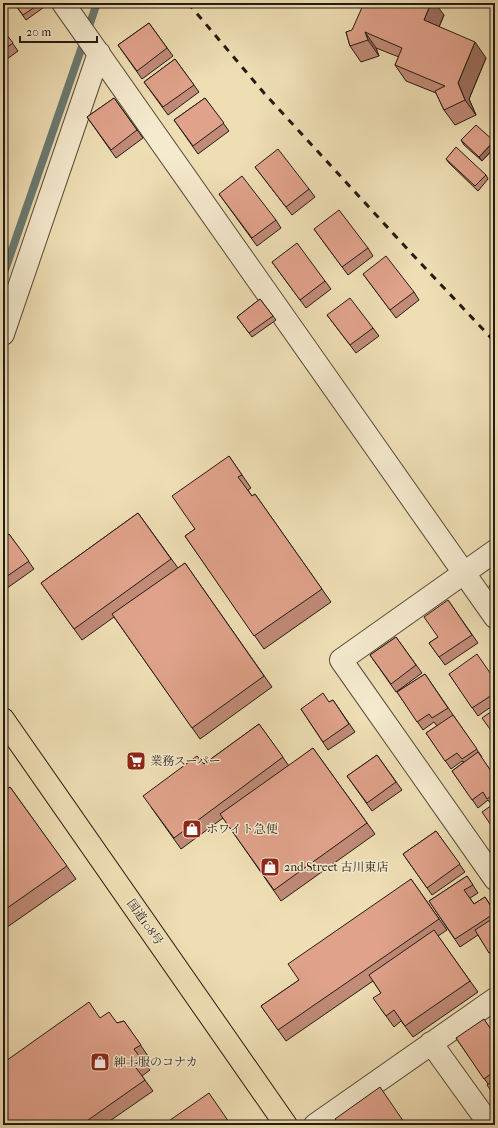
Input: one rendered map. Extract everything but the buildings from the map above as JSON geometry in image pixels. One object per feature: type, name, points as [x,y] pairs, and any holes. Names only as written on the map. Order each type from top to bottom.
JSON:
[{"type":"highway","name":"国道108号","points":[[3,719],[286,1125]]},
{"type":"street","points":[[66,7],[495,617]]},
{"type":"street","points":[[3,334],[95,47]]},
{"type":"street","points":[[495,551],[341,660],[495,879]]},
{"type":"street","points":[[315,1125],[495,998]]},
{"type":"street","points":[[431,1043],[490,1125]]},
{"type":"waterway","points":[[3,276],[97,3]]},
{"type":"railway","points":[[188,3],[264,93],[495,342]]},
{"type":"place","name":"業務スーパー","points":[[136,761]]},
{"type":"place","name":"ホワイト急便","points":[[192,829]]},
{"type":"place","name":"2nd Street 古川東店","points":[[270,867]]},
{"type":"place","name":"紳士服のコナカ","points":[[100,1062]]}]
